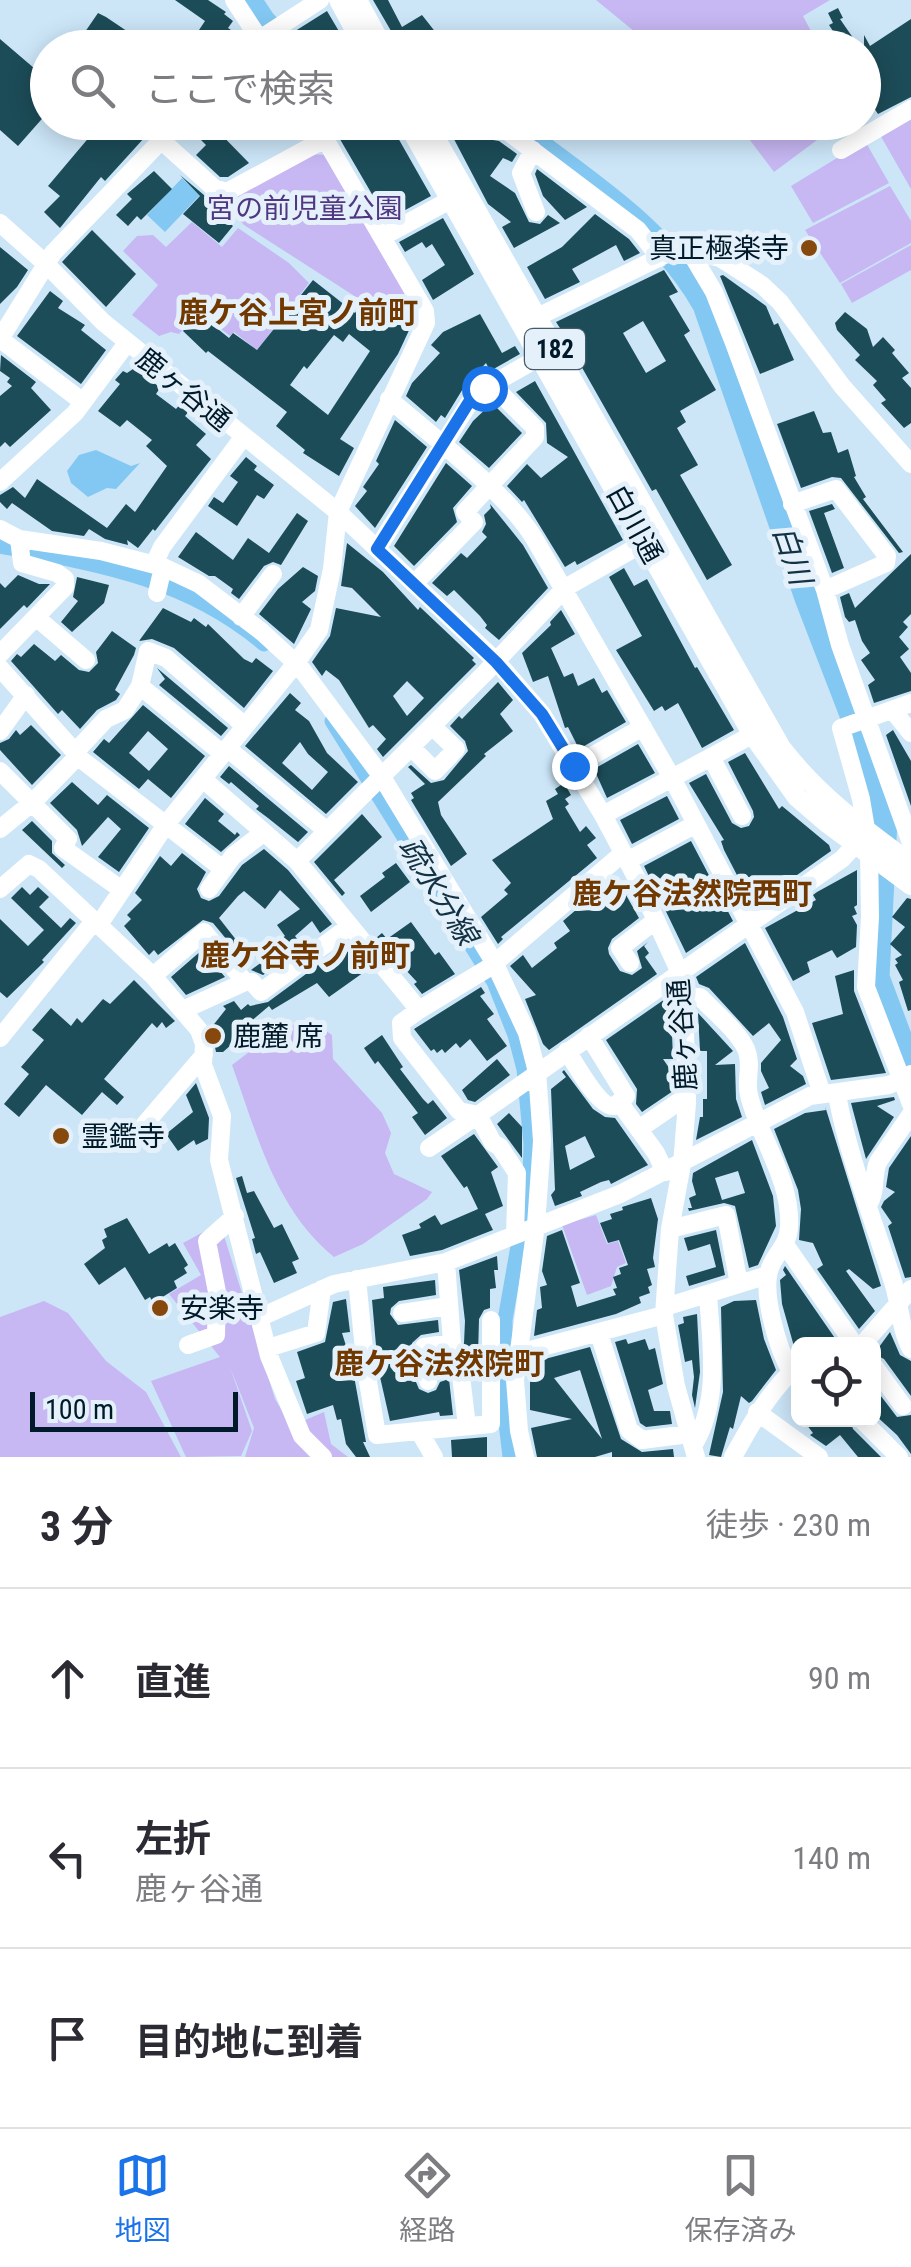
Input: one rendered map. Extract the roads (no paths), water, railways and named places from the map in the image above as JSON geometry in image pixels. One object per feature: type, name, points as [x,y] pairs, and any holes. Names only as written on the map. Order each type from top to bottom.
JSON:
[{"type":"main road","points":[[339,0],[355,30]]},
{"type":"main road","points":[[357,0],[373,30]]},
{"type":"main road","name":"白川通","points":[[419,140],[458,196],[530,321],[796,797],[883,850],[911,885]]},
{"type":"main road","name":"白川通","points":[[434,140],[458,196]]},
{"type":"main road","name":"白川通","points":[[530,321],[540,357],[652,538]]},
{"type":"street","points":[[234,0],[251,30]]},
{"type":"street","points":[[272,30],[320,0]]},
{"type":"street","points":[[881,126],[911,109]]},
{"type":"street","points":[[83,402],[0,339],[46,262],[162,141],[214,188],[227,192],[305,140]]},
{"type":"street","points":[[0,1038],[98,921],[167,823],[319,630],[338,512],[418,346],[426,316],[326,140]]},
{"type":"street","points":[[519,140],[673,253],[719,302],[826,590],[858,720],[883,765],[883,850],[866,987],[906,1076],[911,1104]]},
{"type":"street","points":[[840,150],[857,140]]},
{"type":"street","points":[[533,150],[521,174],[536,212]]},
{"type":"street","points":[[382,237],[458,196]]},
{"type":"street","name":"鹿ヶ谷通","points":[[0,223],[127,342],[338,512],[496,662],[542,714],[602,815],[680,972],[684,997],[687,1096],[674,1168],[665,1311],[676,1386],[693,1446]]},
{"type":"street","points":[[530,321],[673,253],[720,258],[762,285],[842,386],[911,464]]},
{"type":"street","points":[[0,482],[83,402],[127,342]]},
{"type":"street","points":[[377,549],[469,402],[491,384],[540,357]]},
{"type":"street","points":[[414,584],[474,522],[465,512],[535,437],[536,432],[491,384]]},
{"type":"street","points":[[390,399],[526,525],[672,778],[795,1012],[905,1296],[903,1331],[911,1349]]},
{"type":"street","points":[[159,576],[162,547],[244,436]]},
{"type":"street","points":[[792,504],[836,489],[887,556],[886,563],[826,590]]},
{"type":"street","points":[[0,528],[20,547],[22,564],[57,573],[65,580],[61,594],[0,654]]},
{"type":"street","points":[[297,861],[565,588],[652,538]]},
{"type":"street","points":[[20,547],[100,551],[159,576],[200,584],[241,616],[292,667],[375,783],[526,1030],[542,1141],[524,1230],[506,1356],[490,1424],[377,1435],[357,1279]]},
{"type":"street","points":[[241,616],[273,574]]},
{"type":"street","points":[[37,618],[86,660]]},
{"type":"street","points":[[0,828],[32,802],[106,719],[125,710],[140,686],[148,651],[166,658],[245,726]]},
{"type":"street","points":[[0,668],[78,752],[223,870]]},
{"type":"street","points":[[140,686],[328,831]]},
{"type":"street","points":[[0,732],[26,695]]},
{"type":"street","points":[[883,850],[840,728],[903,707],[911,733]]},
{"type":"street","points":[[411,747],[435,770],[456,750],[432,726]]},
{"type":"street","points":[[574,766],[643,727]]},
{"type":"street","points":[[602,815],[761,731]]},
{"type":"street","points":[[712,757],[742,816]]},
{"type":"street","points":[[0,771],[68,839],[63,848],[122,890]]},
{"type":"street","points":[[204,780],[297,861],[420,1010]]},
{"type":"street","points":[[524,1230],[517,1173],[493,1143],[478,1115],[460,1111],[402,1038],[402,1023],[488,967],[625,857],[696,824]]},
{"type":"street","points":[[209,889],[233,856],[263,832]]},
{"type":"street","points":[[429,1148],[842,859],[883,850]]},
{"type":"street","points":[[0,889],[29,864],[98,921],[199,1030],[203,1065],[222,1116],[219,1160],[268,1348],[302,1436],[322,1457]]},
{"type":"street","points":[[630,963],[620,948],[656,920]]},
{"type":"street","points":[[183,1010],[253,987],[350,926]]},
{"type":"street","points":[[153,976],[204,932],[253,987]]},
{"type":"street","points":[[684,997],[700,997],[744,1046],[749,1060],[748,1092],[786,1201],[790,1224],[788,1252],[849,1337]]},
{"type":"street","points":[[567,1051],[600,1100],[609,1106],[619,1102],[626,1096],[590,1036]]},
{"type":"street","points":[[132,1139],[204,1055]]},
{"type":"street","points":[[260,1317],[322,1289],[446,1262],[620,1194],[810,1096],[889,1086],[906,1076]]},
{"type":"street","points":[[639,1129],[687,1096]]},
{"type":"street","points":[[619,1102],[674,1168]]},
{"type":"street","points":[[868,1205],[874,1197],[878,1162],[911,1114]]},
{"type":"street","points":[[670,1229],[726,1215],[739,1284]]},
{"type":"street","points":[[188,1346],[216,1335],[217,1292],[207,1241],[234,1216]]},
{"type":"street","points":[[786,1246],[768,1275],[770,1310],[791,1362]]},
{"type":"street","points":[[428,1381],[424,1347],[452,1343],[446,1262]]},
{"type":"street","points":[[506,1356],[599,1333],[768,1275]]},
{"type":"street","points":[[268,1348],[316,1333],[322,1289]]},
{"type":"street","points":[[599,1333],[629,1430],[642,1440],[693,1446],[702,1431],[714,1376],[708,1294]]},
{"type":"street","points":[[870,1337],[905,1296]]},
{"type":"street","points":[[402,1313],[449,1306]]},
{"type":"street","points":[[490,1320],[506,1356],[525,1457]]},
{"type":"street","points":[[461,1376],[467,1426]]},
{"type":"street","points":[[733,1457],[757,1412],[791,1376]]},
{"type":"street","points":[[881,1376],[903,1406]]},
{"type":"street","points":[[757,1412],[819,1457]]},
{"type":"street","points":[[869,1427],[899,1457]]},
{"type":"street","points":[[418,1431],[434,1457]]},
{"type":"water","points":[[182,178],[200,195],[165,232],[147,215]]},
{"type":"water","points":[[96,450],[131,466],[140,463],[116,489],[107,488],[88,497],[71,483],[67,471],[79,455]]},
{"type":"waterway","name":"白川","points":[[249,0],[271,30]]},
{"type":"waterway","name":"白川","points":[[533,141],[650,234],[689,279],[705,305],[851,712],[885,820],[877,977],[911,1068]]},
{"type":"waterway","name":"疏水分線","points":[[0,546],[106,568],[172,589],[203,603],[264,644]]},
{"type":"waterway","name":"疏水分線","points":[[332,721],[494,982],[524,1069],[530,1178],[505,1320],[505,1414],[510,1457]]},
{"type":"place","name":"真正極楽寺","points":[[809,248]]},
{"type":"place","name":"鹿麓 席","points":[[213,1036]]},
{"type":"place","name":"霊鑑寺","points":[[61,1136]]},
{"type":"place","name":"安楽寺","points":[[160,1308]]},
{"type":"district","name":"鹿ケ谷上宮ノ前町","points":[[298,313]]},
{"type":"district","name":"鹿ケ谷法然院西町","points":[[692,894]]},
{"type":"district","name":"鹿ケ谷寺ノ前町","points":[[305,956]]},
{"type":"district","name":"鹿ケ谷法然院町","points":[[439,1364]]},
{"type":"park label","name":"宮の前児童公園","points":[[305,208]]}]
